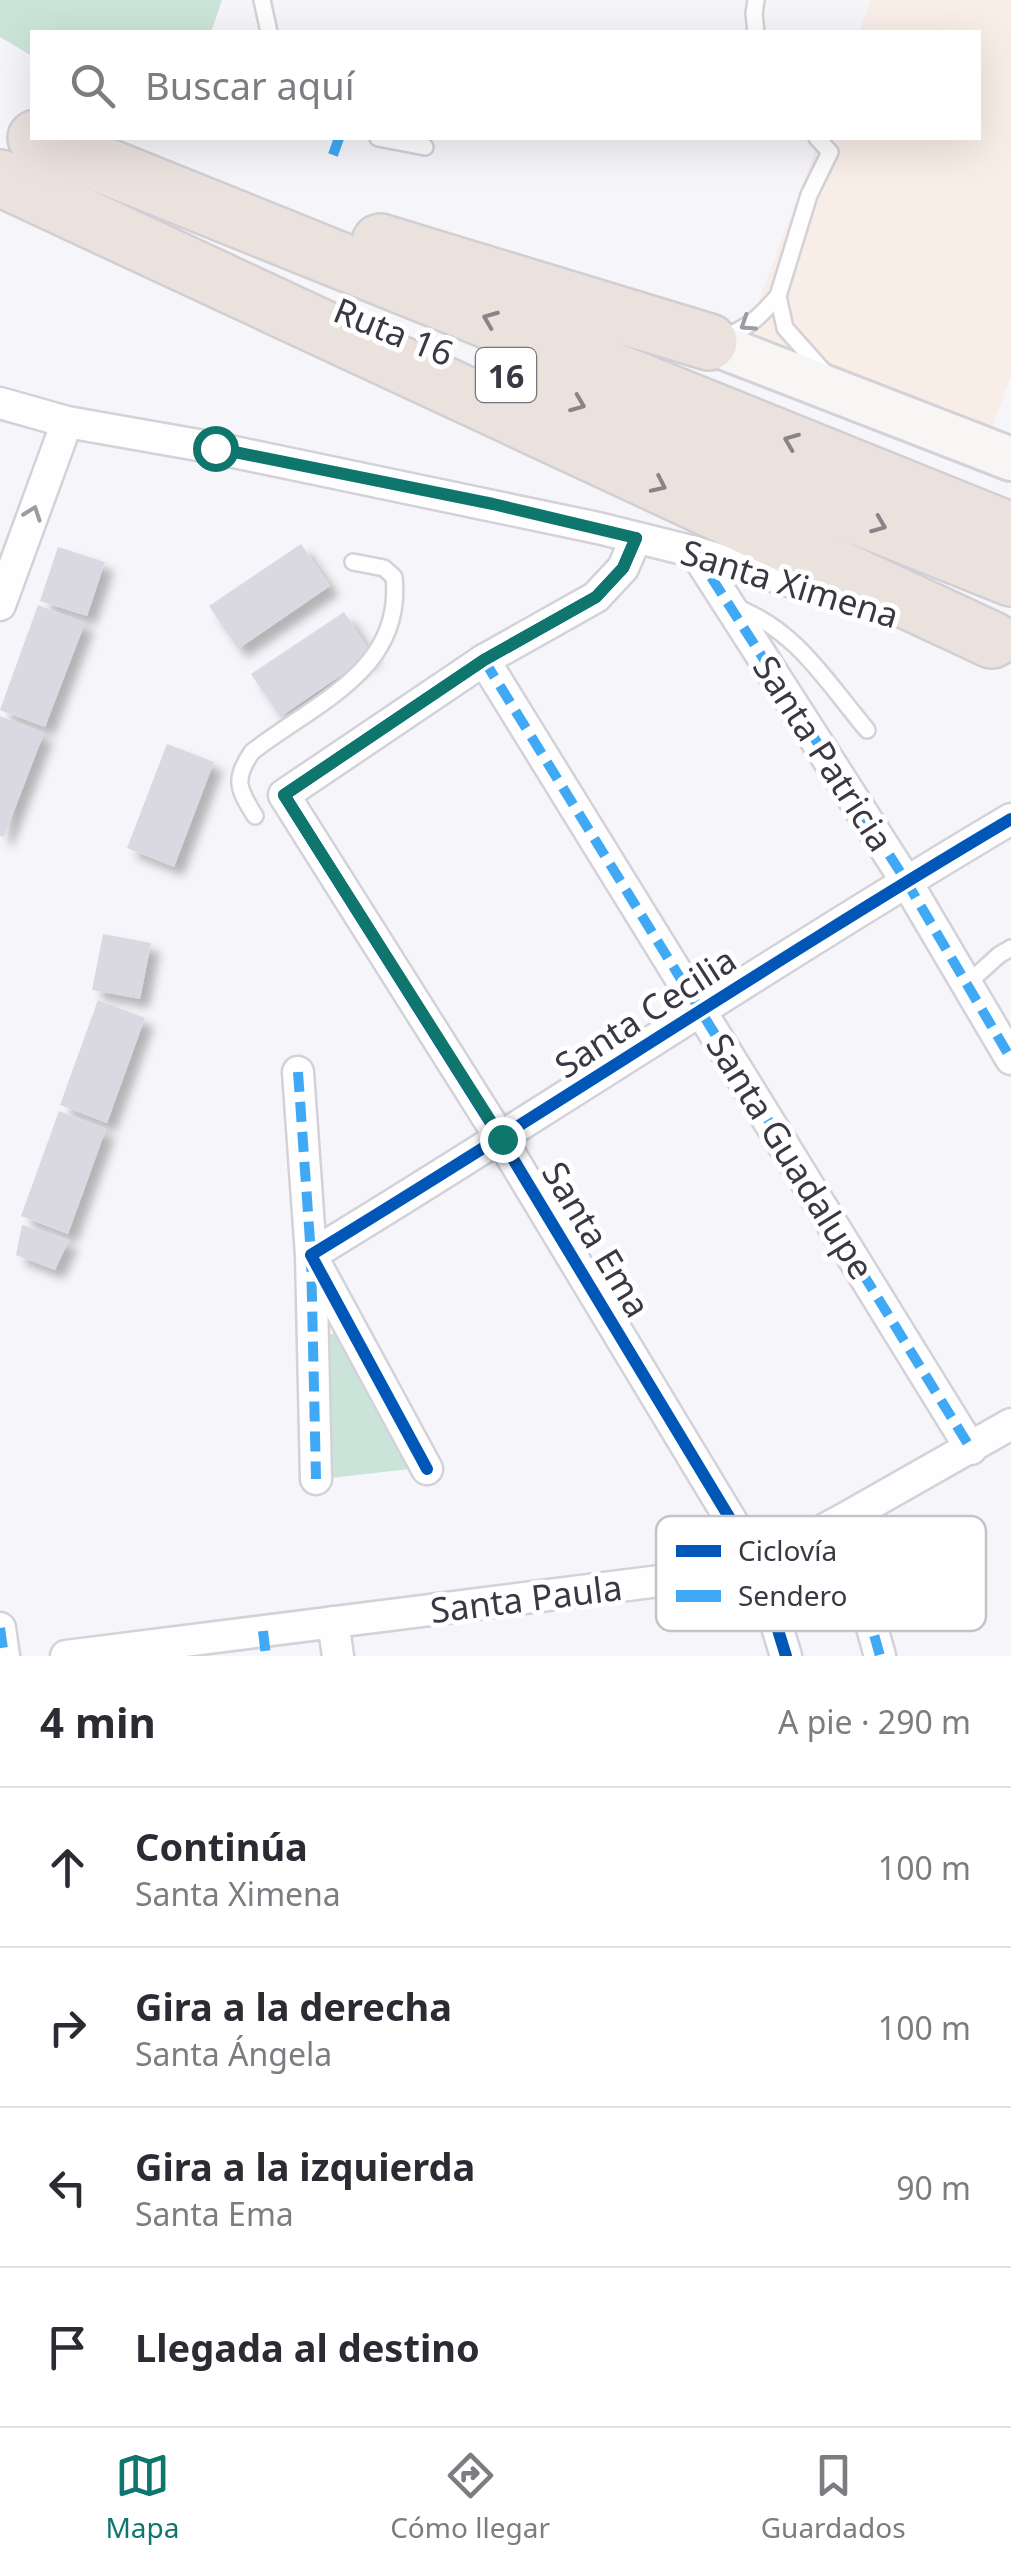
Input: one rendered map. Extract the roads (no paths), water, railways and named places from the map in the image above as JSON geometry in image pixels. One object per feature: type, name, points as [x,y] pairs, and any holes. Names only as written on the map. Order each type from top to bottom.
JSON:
[{"type":"highway","name":"Ruta 16","points":[[0,124],[30,135]]},
{"type":"highway","name":"Ruta 16","points":[[42,140],[1011,531]]},
{"type":"highway","name":"Ruta 16","points":[[0,175],[1011,578]]},
{"type":"highway","points":[[0,175],[1002,644]]},
{"type":"highway","points":[[141,178],[434,257],[709,342]]},
{"type":"main road","points":[[709,342],[1011,460]]},
{"type":"street","name":"Santa Ximena","points":[[0,403],[67,422],[493,504],[696,552],[1002,644]]},
{"type":"street","points":[[0,605],[67,422]]},
{"type":"street","points":[[484,660],[596,597],[623,568],[636,538]]},
{"type":"street","name":"Santa Patricia","points":[[696,552],[906,881],[1011,1059]]},
{"type":"street","name":"Santa Ema","points":[[484,660],[284,795],[502,1139],[729,1516]]},
{"type":"street","name":"Santa Guadalupe","points":[[484,660],[971,1449]]},
{"type":"street","name":"Santa Cecilia","points":[[311,1255],[1011,819]]},
{"type":"street","points":[[298,1072],[311,1255],[316,1479]]},
{"type":"street","points":[[311,1255],[427,1468]]},
{"type":"street","name":"Santa Paula","points":[[849,1516],[1011,1424]]},
{"type":"street","name":"Santa Paula","points":[[66,1656],[264,1644],[333,1622],[656,1582]]},
{"type":"street","points":[[333,1622],[338,1656]]},
{"type":"street","points":[[0,1628],[4,1656]]},
{"type":"street","name":"Santa Ema","points":[[778,1631],[786,1656]]},
{"type":"street","points":[[873,1631],[880,1656]]},
{"type":"lane","points":[[262,0],[269,30]]},
{"type":"lane","points":[[756,0],[756,30]]},
{"type":"lane","points":[[388,140],[424,147]]},
{"type":"lane","points":[[709,342],[742,331],[760,318],[778,296],[810,195],[830,152],[819,140]]},
{"type":"lane","points":[[778,296],[785,328],[845,394]]},
{"type":"lane","points":[[255,816],[240,792],[242,766],[252,752],[357,677],[376,656],[384,638],[393,612],[394,577],[384,568],[353,562]]},
{"type":"lane","points":[[730,605],[762,617],[786,634],[867,730]]},
{"type":"lane","points":[[967,984],[1011,948]]}]
